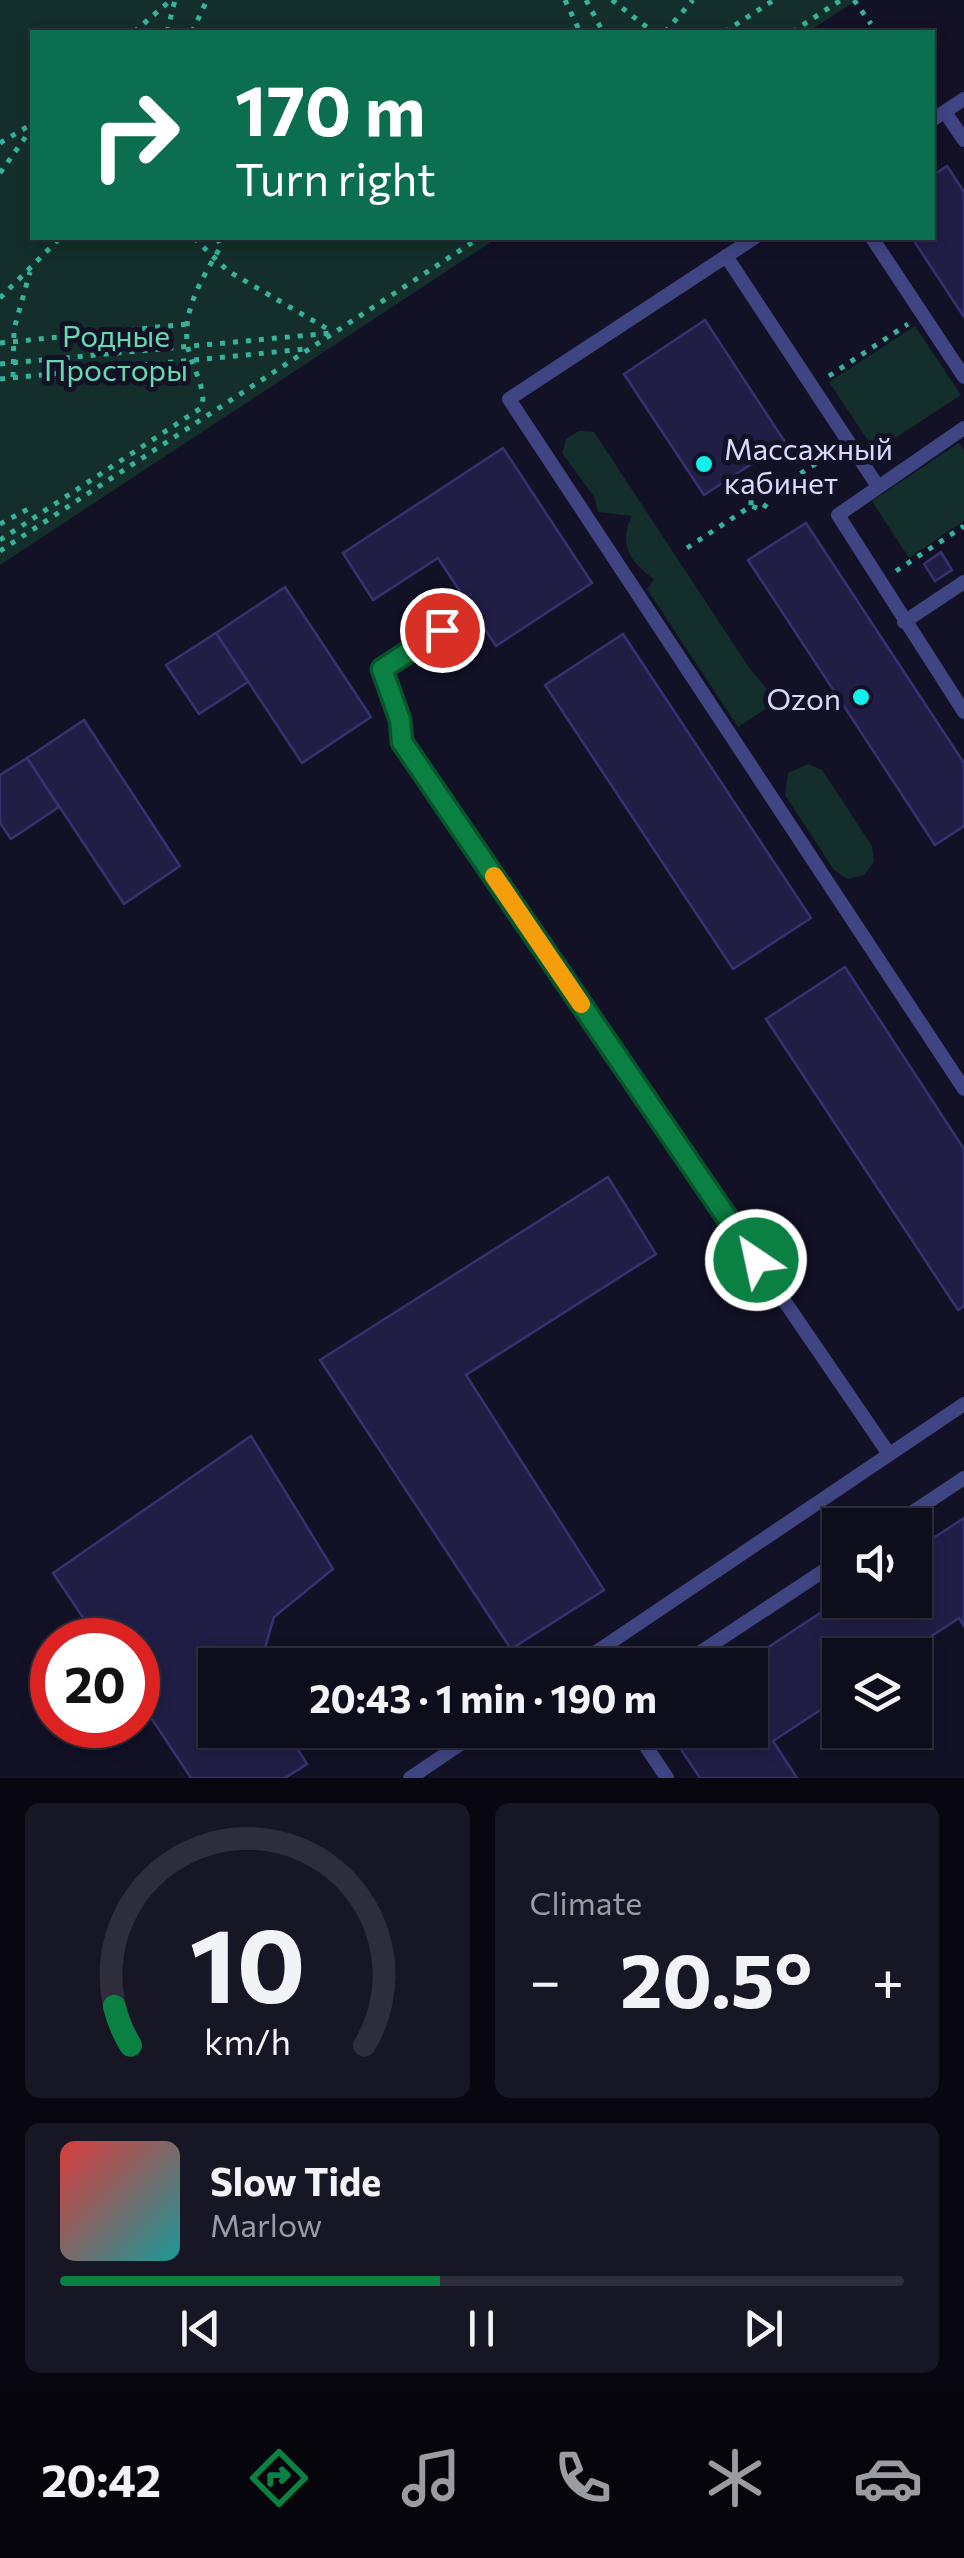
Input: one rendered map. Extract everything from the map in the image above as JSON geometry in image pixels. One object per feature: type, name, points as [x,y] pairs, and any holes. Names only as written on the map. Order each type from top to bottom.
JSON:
[{"type":"lane","points":[[964,99],[939,116],[964,140]]},
{"type":"lane","points":[[751,240],[509,399],[964,1090]]},
{"type":"lane","points":[[873,240],[964,377]]},
{"type":"lane","points":[[726,256],[877,486]]},
{"type":"lane","points":[[964,428],[838,515],[964,712]]},
{"type":"lane","points":[[904,622],[964,582]]},
{"type":"lane","points":[[442,630],[382,669],[400,720],[402,742],[889,1454]]},
{"type":"lane","points":[[602,1648],[964,1404]]},
{"type":"lane","points":[[919,1508],[964,1478]]},
{"type":"lane","points":[[707,1648],[822,1572]]},
{"type":"lane","points":[[410,1778],[454,1748]]},
{"type":"lane","points":[[647,1748],[667,1778]]},
{"type":"path","points":[[136,30],[173,0]]},
{"type":"path","points":[[167,30],[173,0]]},
{"type":"path","points":[[193,30],[207,0]]},
{"type":"path","points":[[565,0],[579,30]]},
{"type":"path","points":[[586,0],[602,30]]},
{"type":"path","points":[[612,0],[650,30]]},
{"type":"path","points":[[666,30],[693,0]]},
{"type":"path","points":[[727,30],[774,0]]},
{"type":"path","points":[[795,30],[842,0]]},
{"type":"path","points":[[854,0],[871,24]]},
{"type":"path","points":[[0,143],[30,127]]},
{"type":"path","points":[[0,173],[30,129]]},
{"type":"path","points":[[0,298],[58,240]]},
{"type":"path","points":[[196,240],[214,258],[334,333]]},
{"type":"path","points":[[0,540],[196,414],[204,395],[190,360],[188,324],[194,296],[221,246],[219,240]]},
{"type":"path","points":[[0,551],[476,240]]},
{"type":"path","points":[[13,378],[14,342],[30,272]]},
{"type":"path","points":[[812,387],[922,314]]},
{"type":"path","points":[[0,343],[188,324]]},
{"type":"path","points":[[0,364],[334,333]]},
{"type":"path","points":[[0,379],[309,349]]},
{"type":"path","points":[[768,494],[848,442]]},
{"type":"path","points":[[751,506],[751,494],[768,494]]},
{"type":"path","points":[[751,506],[762,510],[767,507],[768,494]]},
{"type":"path","points":[[687,548],[751,506]]},
{"type":"path","points":[[0,524],[28,509]]},
{"type":"path","points":[[878,583],[964,526]]},
{"type":"green space","name":"Родные Просторы","points":[[0,0],[857,0],[811,30],[30,30],[30,240],[494,240],[0,565]]},
{"type":"green space","points":[[915,326],[961,395],[875,451],[829,382]]},
{"type":"green space","points":[[579,431],[594,432],[748,666],[771,694],[770,706],[738,727],[647,589],[654,579],[633,560],[627,544],[632,516],[598,512],[595,498],[562,453],[566,439]]},
{"type":"green space","points":[[959,443],[964,450],[964,521],[909,558],[872,501]]},
{"type":"green space","points":[[808,764],[822,770],[872,846],[874,862],[864,875],[848,879],[834,870],[785,795],[788,773]]},
{"type":"building","points":[[947,166],[964,192],[964,317],[913,240],[935,240],[935,174]]},
{"type":"building","points":[[705,320],[785,442],[704,495],[624,374]]},
{"type":"building","points":[[503,448],[592,583],[496,646],[438,558],[373,600],[343,553]]},
{"type":"building","points":[[806,523],[964,763],[964,826],[935,845],[748,560]]},
{"type":"building","points":[[941,552],[952,570],[935,581],[924,564]]},
{"type":"building","points":[[285,587],[371,717],[302,763],[216,633]]},
{"type":"building","points":[[216,633],[248,682],[199,714],[166,665]]},
{"type":"building","points":[[623,634],[811,918],[733,969],[545,685]]},
{"type":"building","points":[[84,720],[180,866],[124,904],[27,758]]},
{"type":"building","points":[[27,758],[59,807],[11,839],[0,823],[0,775]]},
{"type":"building","points":[[845,967],[964,1149],[964,1306],[958,1310],[766,1019]]},
{"type":"building","points":[[608,1177],[656,1254],[466,1375],[604,1590],[510,1648],[320,1360]]},
{"type":"building","points":[[251,1436],[333,1569],[274,1617],[265,1648],[198,1648],[198,1748],[297,1748],[307,1764],[285,1778],[191,1778],[160,1731],[160,1618],[83,1618],[53,1573]]},
{"type":"building","points":[[964,1518],[964,1626],[959,1618],[929,1638],[822,1638],[822,1709],[773,1741],[797,1778],[700,1778],[680,1748],[768,1748],[767,1648],[822,1612],[822,1618],[932,1618],[932,1539]]},
{"type":"slow traffic","points":[[494,876],[581,1004]]},
{"type":"place","name":"Массажный кабинет","points":[[704,464]]},
{"type":"place","name":"Ozon","points":[[861,697]]},
{"type":"route","points":[[442,630],[382,669],[400,720],[402,742],[756,1260]]}]
